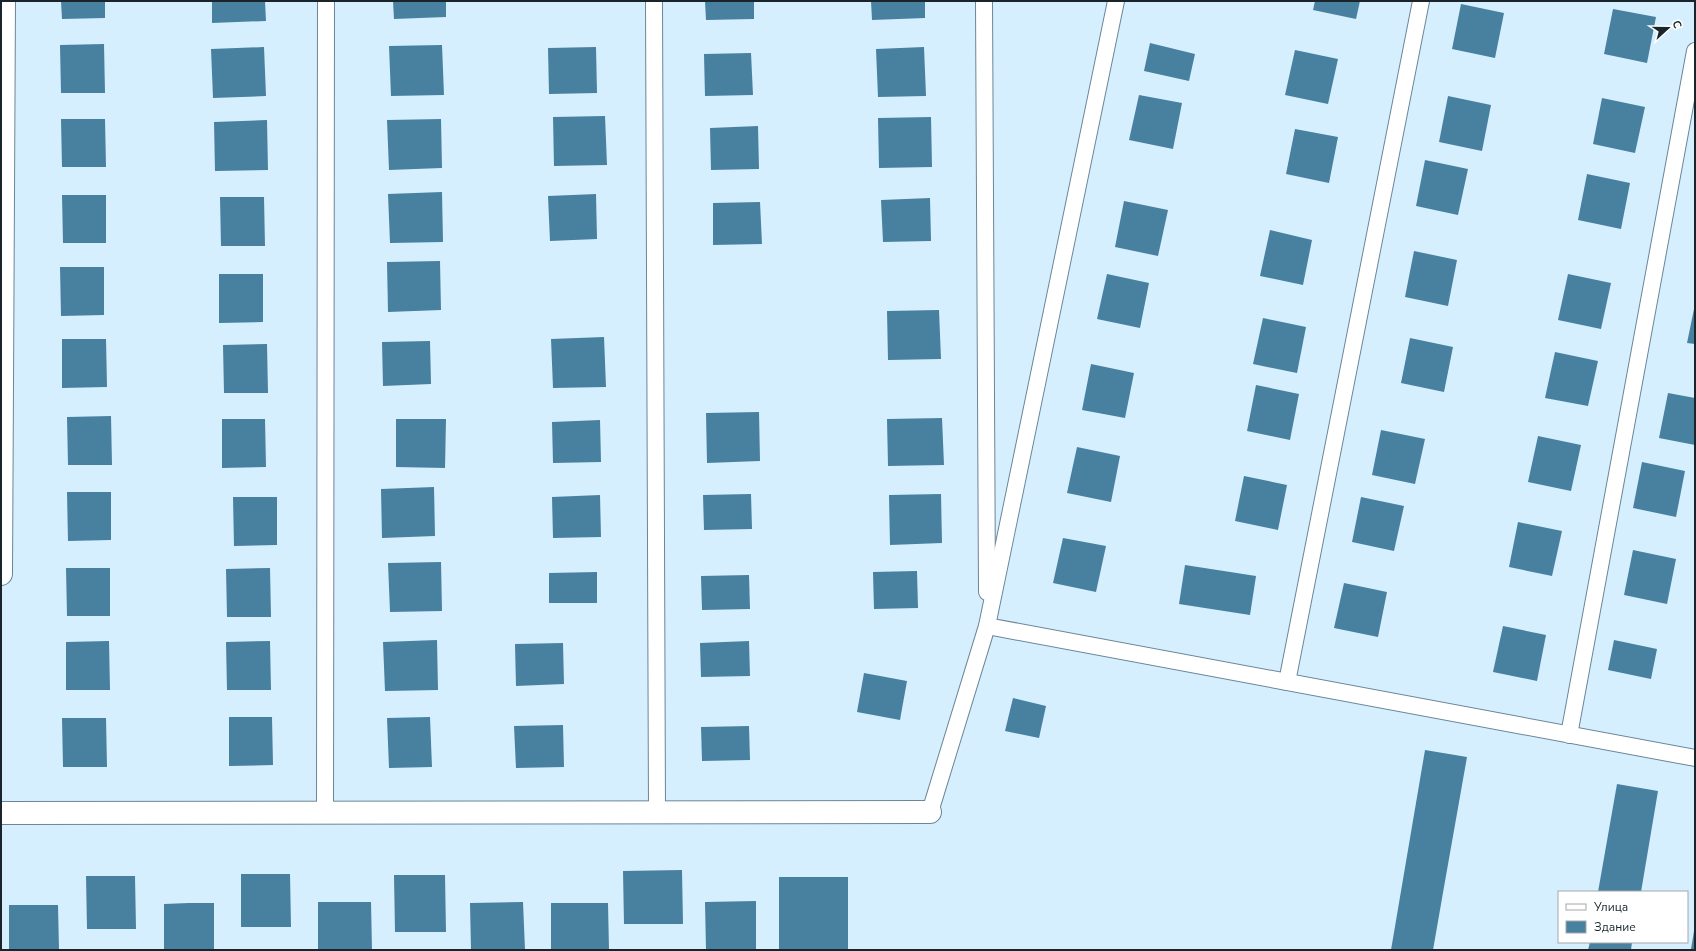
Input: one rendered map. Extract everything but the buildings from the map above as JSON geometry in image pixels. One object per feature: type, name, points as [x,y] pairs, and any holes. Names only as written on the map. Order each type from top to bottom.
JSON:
[{"type":"street","points":[[1,574],[4,1]]},
{"type":"street","points":[[1,813],[930,812]]},
{"type":"lane","points":[[325,813],[326,1]]},
{"type":"lane","points":[[654,1],[658,812]]},
{"type":"lane","points":[[984,1],[987,626]]},
{"type":"lane","points":[[930,812],[987,626],[1116,1]]},
{"type":"lane","points":[[1287,682],[1421,1]]},
{"type":"lane","points":[[1569,736],[1695,51]]},
{"type":"lane","points":[[987,626],[1569,736],[1695,758]]}]
